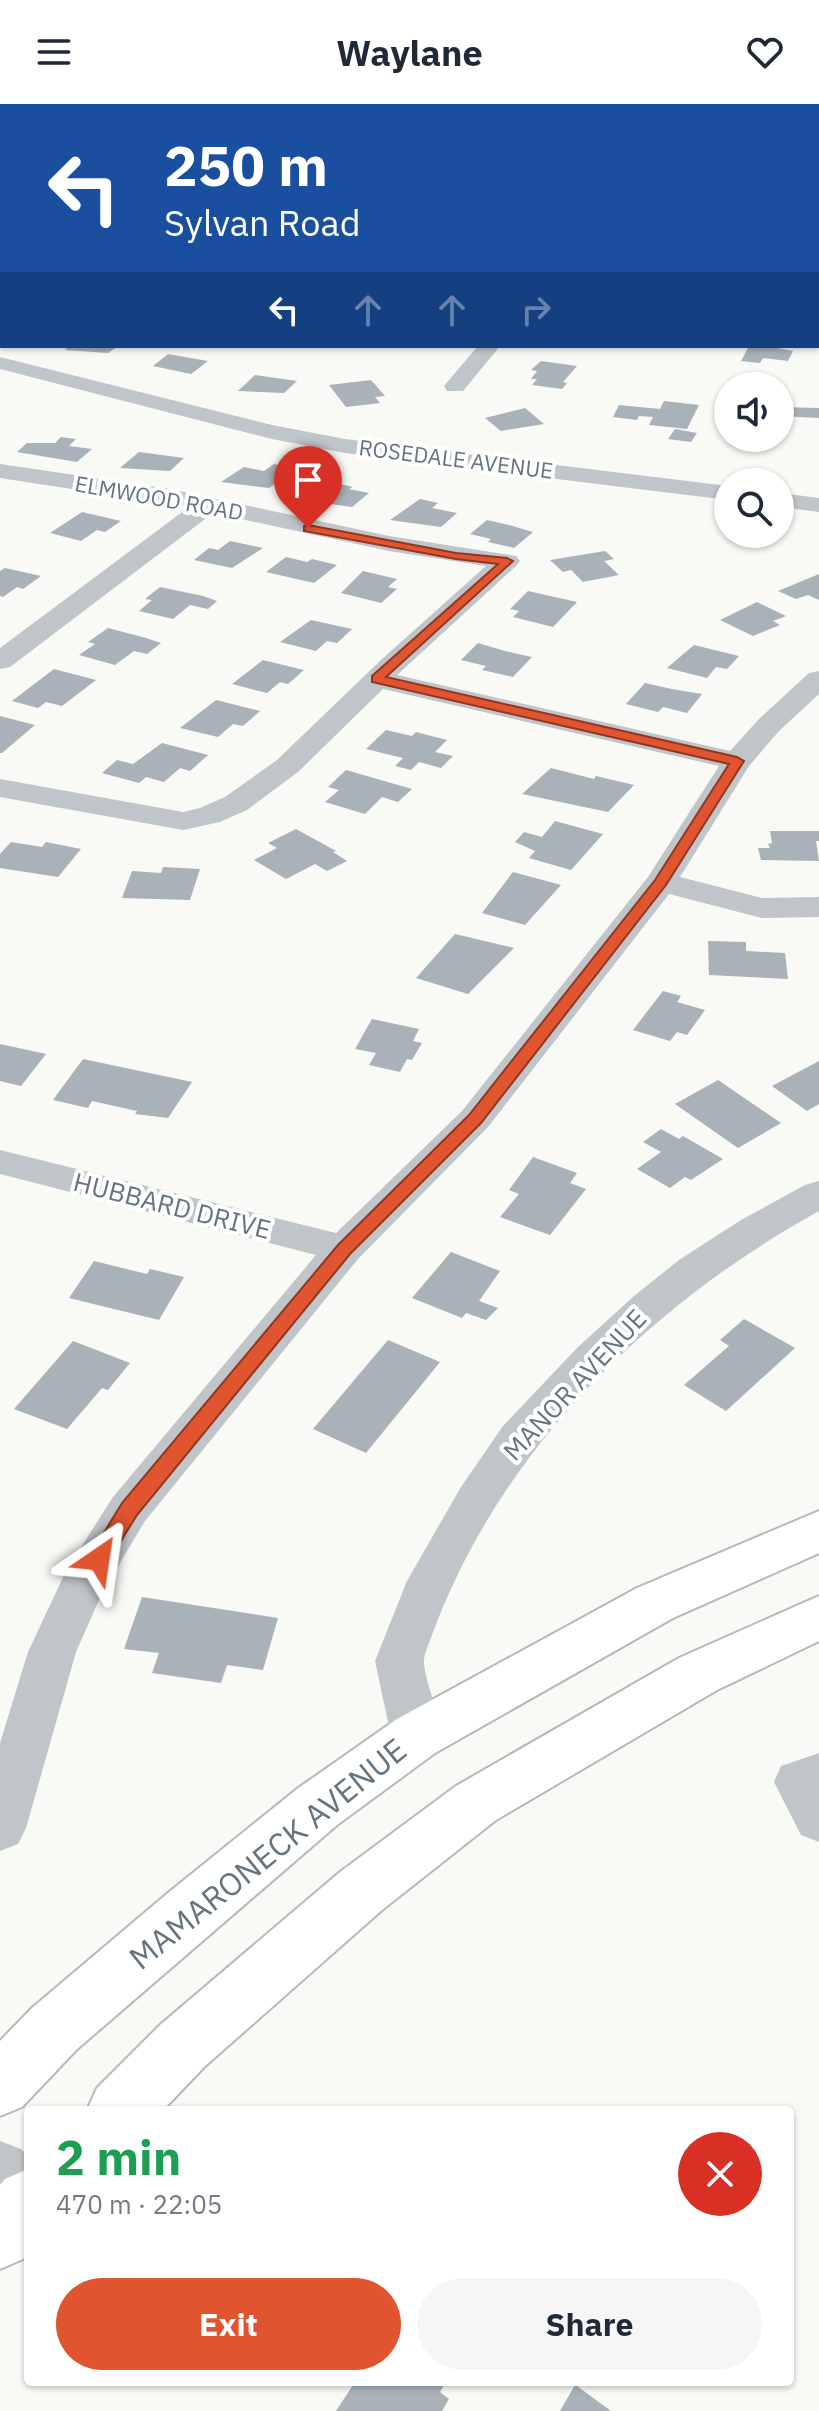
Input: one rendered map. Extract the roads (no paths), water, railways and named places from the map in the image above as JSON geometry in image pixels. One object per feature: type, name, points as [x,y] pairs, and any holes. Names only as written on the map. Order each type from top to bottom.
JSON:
[{"type":"main road","name":"MAMARONECK AVENUE","points":[[0,2085],[54,2029],[189,1912],[317,1807],[416,1736],[655,1603],[819,1531]]},
{"type":"main road","points":[[123,2106],[182,2046],[349,1902],[476,1803],[698,1674],[819,1617]]},
{"type":"main road","points":[[0,2236],[24,2206]]},
{"type":"street","points":[[455,386],[487,348]]},
{"type":"street","name":"ROSEDALE AVENUE","points":[[0,363],[272,432],[345,446],[714,491]]},
{"type":"street","name":"ELMWOOD ROAD","points":[[0,471],[208,505],[456,556],[507,561],[377,679]]},
{"type":"street","points":[[794,502],[819,505]]},
{"type":"street","points":[[0,661],[208,505]]},
{"type":"street","points":[[0,788],[183,821],[211,817],[223,812],[307,751],[377,679],[737,761]]},
{"type":"street","points":[[0,1828],[52,1652],[83,1584],[129,1509],[344,1249],[475,1119],[661,882],[737,761],[769,725],[819,679]]},
{"type":"street","points":[[661,882],[762,908],[819,907]]},
{"type":"street","name":"HUBBARD DRIVE","points":[[0,1162],[344,1249]]},
{"type":"street","name":"MANOR AVENUE","points":[[416,1736],[399,1661],[424,1594],[477,1499],[518,1438],[593,1358],[648,1306],[693,1270],[755,1229],[819,1194]]},
{"type":"street","points":[[819,1775],[799,1782],[819,1819]]},
{"type":"street","points":[[0,2170],[24,2197]]}]
